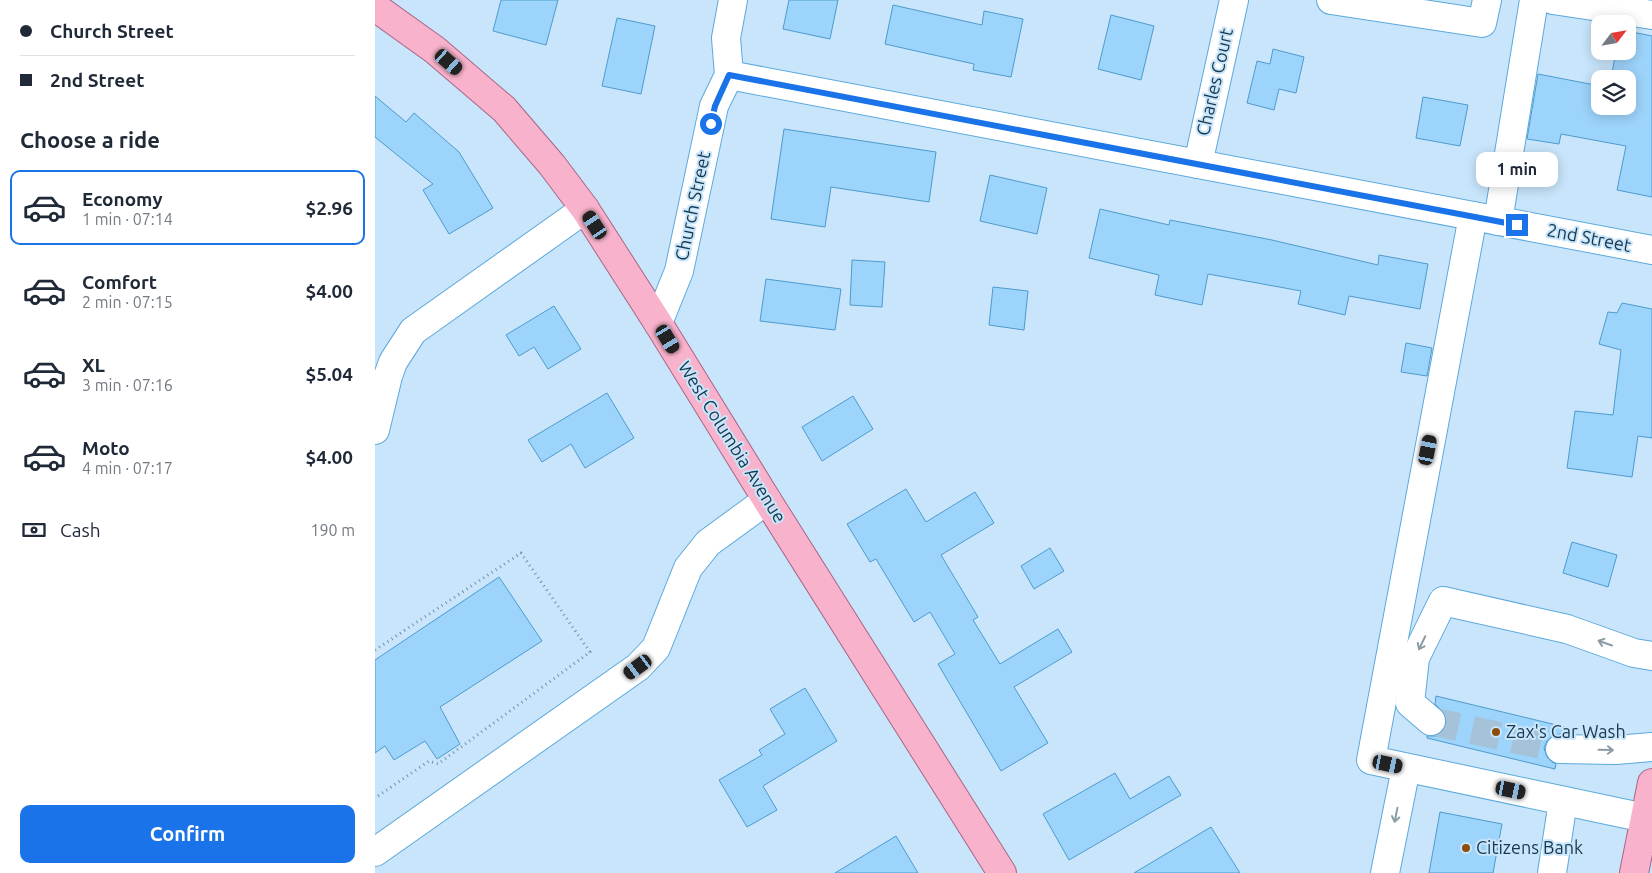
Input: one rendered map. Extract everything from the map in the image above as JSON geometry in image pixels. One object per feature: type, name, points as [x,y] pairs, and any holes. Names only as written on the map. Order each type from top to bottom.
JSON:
[{"type":"main road","name":"West Columbia Avenue","points":[[375,7],[435,50],[503,109],[552,165],[585,209],[658,322],[767,500],[1002,873]]},
{"type":"main road","points":[[1634,873],[1652,787]]},
{"type":"street","name":"Church Street","points":[[658,322],[679,271],[715,106],[729,75],[726,38],[733,0]]},
{"type":"street","name":"Charles Court","points":[[1197,164],[1234,0]]},
{"type":"street","points":[[1331,0],[1482,24],[1487,0]]},
{"type":"street","points":[[1533,0],[1397,619],[1371,760],[1645,818]]},
{"type":"street","points":[[1553,0],[1652,15]]},
{"type":"street","name":"2nd Street","points":[[729,75],[1652,250]]},
{"type":"street","points":[[375,430],[393,362],[413,331],[585,209]]},
{"type":"street","points":[[375,852],[638,667],[655,648],[688,568],[708,542],[767,500]]},
{"type":"street","points":[[1397,619],[1443,601],[1567,629],[1635,653],[1652,656]]},
{"type":"street","points":[[1431,721],[1410,703],[1415,658],[1443,601]]},
{"type":"street","points":[[1560,749],[1617,750],[1652,747]]},
{"type":"street","points":[[1385,873],[1406,768]]},
{"type":"street","points":[[1551,873],[1563,801]]},
{"type":"path","points":[[375,650],[521,552],[590,652],[438,764],[429,761],[375,798]]},
{"type":"building","points":[[501,0],[558,0],[546,45],[493,31]]},
{"type":"building","points":[[789,0],[838,0],[830,39],[783,29]]},
{"type":"building","points":[[893,5],[982,25],[984,11],[1023,19],[1011,77],[973,70],[974,64],[885,44]]},
{"type":"building","points":[[1111,15],[1154,26],[1141,80],[1098,69]]},
{"type":"building","points":[[617,18],[655,26],[641,94],[602,86]]},
{"type":"building","points":[[1636,33],[1652,36],[1652,197],[1617,190],[1626,146],[1561,134],[1559,144],[1527,139],[1538,74],[1591,84],[1591,115],[1636,115],[1636,70],[1613,70],[1614,60],[1636,60]]},
{"type":"building","points":[[1273,49],[1304,57],[1296,93],[1279,89],[1274,110],[1247,103],[1257,61],[1270,64]]},
{"type":"building","points":[[375,96],[406,122],[414,113],[459,152],[493,208],[449,234],[423,190],[433,184],[375,137]]},
{"type":"building","points":[[1423,97],[1468,105],[1460,146],[1416,138]]},
{"type":"building","points":[[784,129],[936,152],[929,202],[831,187],[825,227],[771,219]]},
{"type":"building","points":[[990,175],[1047,188],[1037,234],[980,221]]},
{"type":"building","points":[[1100,209],[1169,225],[1170,220],[1272,240],[1378,265],[1379,255],[1428,264],[1420,309],[1349,296],[1345,315],[1298,304],[1301,291],[1208,274],[1202,305],[1155,295],[1159,275],[1089,258]]},
{"type":"building","points":[[852,260],[885,262],[882,307],[850,305]]},
{"type":"building","points":[[766,279],[841,289],[835,330],[760,321]]},
{"type":"building","points":[[993,287],[1028,291],[1024,330],[989,325]]},
{"type":"building","points":[[1622,303],[1652,309],[1652,438],[1638,436],[1632,477],[1567,468],[1575,411],[1613,415],[1621,350],[1599,344],[1608,312],[1617,313]]},
{"type":"building","points":[[554,306],[581,349],[548,369],[534,347],[519,356],[506,335]]},
{"type":"building","points":[[1406,343],[1432,348],[1427,376],[1401,372]]},
{"type":"building","points":[[607,393],[634,438],[585,468],[571,444],[542,462],[528,440]]},
{"type":"building","points":[[853,396],[873,429],[822,461],[802,427]]},
{"type":"building","points":[[906,489],[926,522],[975,492],[994,523],[941,555],[978,617],[973,620],[1000,664],[1058,629],[1072,652],[1014,687],[1048,743],[1001,771],[938,664],[955,654],[930,612],[914,622],[876,559],[870,562],[847,524]]},
{"type":"building","points":[[1572,542],[1617,555],[1608,587],[1563,573]]},
{"type":"building","points":[[1050,548],[1064,571],[1034,589],[1021,566]]},
{"type":"building","points":[[499,577],[542,641],[440,707],[460,744],[437,759],[425,741],[394,760],[385,746],[375,753],[375,660]]},
{"type":"building","points":[[805,688],[837,741],[763,786],[777,810],[747,827],[719,780],[762,755],[759,750],[785,734],[770,709]]},
{"type":"building","name":"Zax's Car Wash","points":[[1436,696],[1565,727],[1564,733],[1552,736],[1544,748],[1547,757],[1556,764],[1555,769],[1427,738],[1427,736],[1436,736],[1443,732],[1446,724],[1446,715],[1435,704]]},
{"type":"building","points":[[1115,773],[1130,799],[1169,776],[1181,795],[1069,860],[1043,814]]},
{"type":"building","name":"Citizens Bank","points":[[1440,812],[1502,824],[1493,873],[1429,873]]},
{"type":"building","points":[[1211,827],[1240,873],[1134,873]]},
{"type":"building","points":[[896,836],[918,873],[835,873]]},
{"type":"tunnel","points":[[1431,721],[1560,749]]},
{"type":"place","name":"Zax's Car Wash","points":[[1496,732]]},
{"type":"place","name":"Citizens Bank","points":[[1466,848]]},
{"type":"route","points":[[711,124],[715,106],[729,75],[1517,225]]}]
